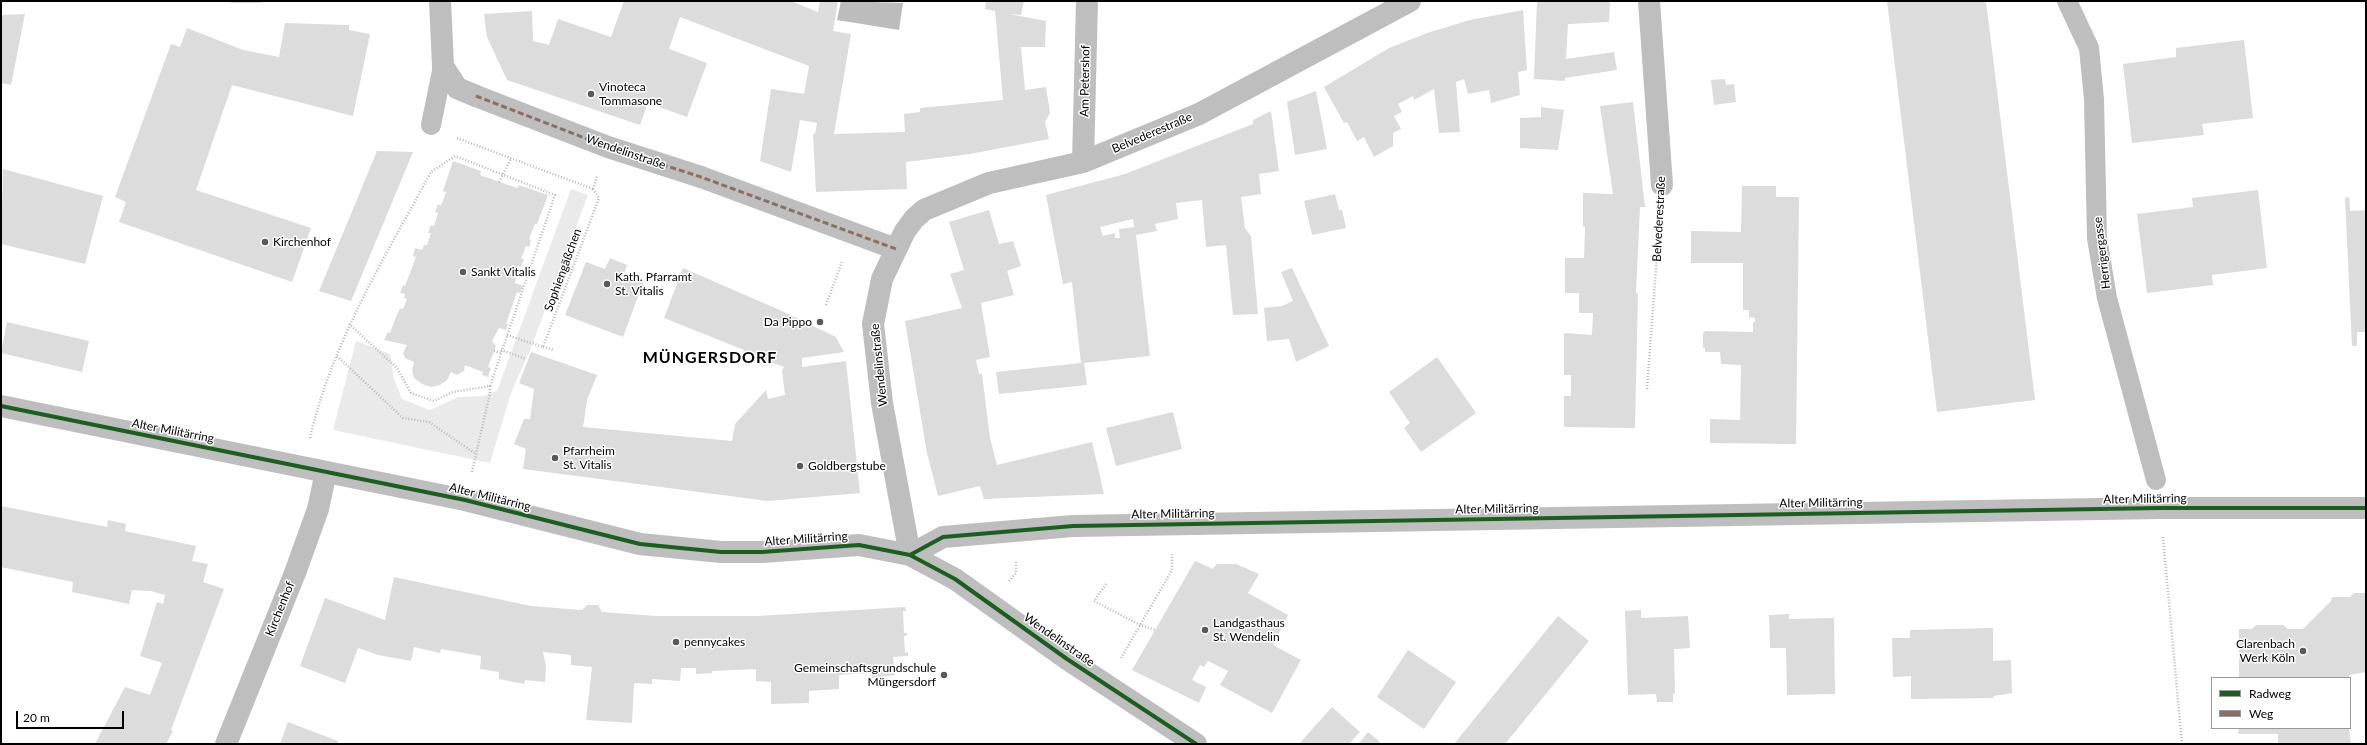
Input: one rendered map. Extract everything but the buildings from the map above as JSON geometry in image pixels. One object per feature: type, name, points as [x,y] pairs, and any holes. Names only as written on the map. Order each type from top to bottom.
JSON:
[{"type":"street","name":"Wendelinstraße","points":[[440,1],[443,66],[457,88],[608,147],[701,177],[896,249],[882,280],[873,324],[882,403],[910,555],[955,579],[1106,684],[1196,744]]},
{"type":"street","name":"Am Petershof","points":[[1083,162],[1087,1]]},
{"type":"street","name":"Belvederestraße","points":[[896,249],[905,231],[924,210],[989,184],[1083,162],[1198,114],[1410,1]]},
{"type":"street","name":"Belvederestraße","points":[[1649,1],[1662,185]]},
{"type":"street","name":"Alter Militärring","points":[[1,406],[466,500],[632,542],[666,548],[721,552],[762,552],[858,545],[910,555],[942,537],[1016,530],[1171,524],[2160,508],[2366,508]]},
{"type":"street","name":"Kirchenhof","points":[[226,744],[298,566],[318,509],[326,472]]},
{"type":"lane","name":"Herrigergasse","points":[[2067,1],[2089,48],[2094,100],[2098,238],[2107,298],[2156,480]]},
{"type":"lane","points":[[431,125],[443,66]]},
{"type":"path","points":[[454,137],[511,159],[499,182]]},
{"type":"path","points":[[313,426],[318,404],[349,324],[431,172],[454,156],[555,195],[490,386],[490,393],[476,454],[429,422],[402,418],[337,356]]},
{"type":"path","points":[[826,305],[852,234]]},
{"type":"path","points":[[349,324],[397,368],[411,393],[434,400],[453,392],[490,386]]},
{"type":"path","points":[[507,335],[543,348],[554,350]]},
{"type":"path","points":[[502,350],[526,359]]},
{"type":"path","points":[[494,351],[501,353]]},
{"type":"path","points":[[2160,508],[2182,744]]},
{"type":"path","points":[[989,602],[1016,573],[1016,530]]},
{"type":"path","points":[[1106,684],[1172,570]]},
{"type":"path","points":[[1106,584],[1094,602],[1140,625],[1155,630]]},
{"type":"shaded area","points":[[841,1],[903,3],[899,30],[837,20]]},
{"type":"shaded area","points":[[571,189],[588,195],[529,353],[512,390],[490,463],[333,430],[356,341],[390,354],[394,379],[402,399],[430,410],[458,397],[483,396],[497,391]]},
{"type":"marked path","points":[[476,96],[608,147],[701,177],[896,249]]},
{"type":"cycle path","points":[[1,406],[465,500],[640,544],[721,552],[762,552],[859,545],[910,555],[955,579],[1067,659],[1196,744]]},
{"type":"cycle path","points":[[910,555],[943,537],[1073,526],[2160,508],[2366,508]]},
{"type":"place","name":"Vinoteca Tommasone","points":[[591,94]]},
{"type":"place","name":"Kirchenhof","points":[[265,242]]},
{"type":"place","name":"Sankt Vitalis","points":[[463,272]]},
{"type":"place","name":"Kath. Pfarramt St. Vitalis","points":[[607,284]]},
{"type":"place","name":"Da Pippo","points":[[820,322]]},
{"type":"place","name":"Pfarrheim St. Vitalis","points":[[555,458]]},
{"type":"place","name":"Goldbergstube","points":[[800,466]]},
{"type":"place","name":"Landgasthaus St. Wendelin","points":[[1205,630]]},
{"type":"place","name":"pennycakes","points":[[676,642]]},
{"type":"place","name":"Clarenbach Werk Köln","points":[[2303,651]]},
{"type":"place","name":"Gemeinschaftsgrundschule Müngersdorf","points":[[944,675]]},
{"type":"district","name":"MÜNGERSDORF","points":[[710,358]]}]
